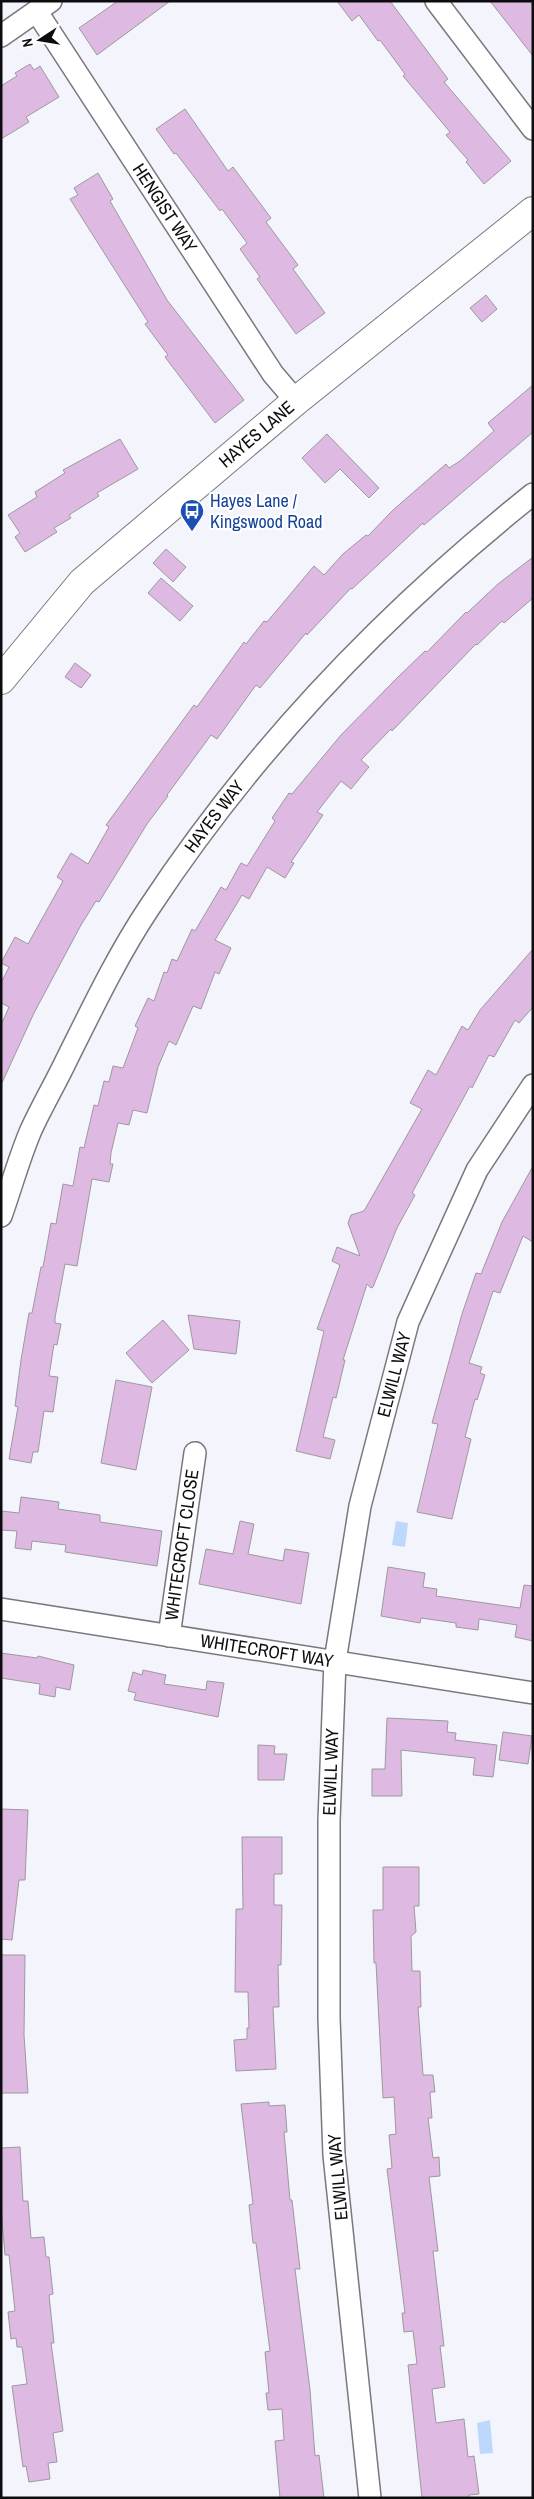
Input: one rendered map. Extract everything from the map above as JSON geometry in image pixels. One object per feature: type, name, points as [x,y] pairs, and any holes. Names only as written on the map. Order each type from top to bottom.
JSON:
[{"type":"main road","name":"HAYES LANE","points":[[2,676],[82,582],[296,401],[533,211]]},
{"type":"street","points":[[436,1],[533,129]]},
{"type":"street","points":[[1,36],[44,6]]},
{"type":"street","name":"HENGIST WAY","points":[[44,6],[273,374],[296,401]]},
{"type":"street","name":"HAYES WAY","points":[[1,1216],[31,1131],[98,996],[148,910],[206,826],[261,756],[332,676],[421,588],[533,494]]},
{"type":"street","name":"ELWILL WAY","points":[[370,2498],[334,2155],[328,2018],[329,1821],[335,1661],[360,1506],[408,1322],[477,1170],[533,1085]]},
{"type":"street","name":"WHITECROFT CLOSE","points":[[168,1636],[195,1453]]},
{"type":"street","name":"WHITECROFT WAY","points":[[1,1609],[533,1694]]},
{"type":"water","points":[[396,1521],[408,1523],[405,1547],[392,1545]]},
{"type":"water","points":[[490,2420],[493,2453],[480,2454],[477,2423]]},
{"type":"building","points":[[118,1],[170,1],[97,55],[79,28]]},
{"type":"building","points":[[337,1],[390,1],[448,79],[444,82],[511,161],[484,184],[466,162],[468,160],[446,135],[450,132],[403,76],[405,74],[380,40],[378,41],[359,15],[352,21]]},
{"type":"building","points":[[490,1],[529,1],[533,6],[533,56]]},
{"type":"building","points":[[30,64],[34,70],[40,66],[59,97],[26,117],[29,122],[1,139],[1,86],[17,76],[15,73]]},
{"type":"building","points":[[185,109],[228,171],[233,167],[271,218],[266,222],[298,265],[293,269],[325,313],[296,334],[257,279],[260,277],[240,249],[247,243],[222,209],[220,211],[156,129]]},
{"type":"building","points":[[98,173],[113,199],[110,201],[167,300],[244,400],[215,423],[165,357],[168,355],[145,324],[148,322],[70,199],[78,195],[74,188]]},
{"type":"building","points":[[486,295],[497,309],[482,322],[470,308]]},
{"type":"building","points":[[533,385],[533,432],[424,525],[423,523],[351,588],[307,635],[306,633],[260,688],[256,685],[217,739],[211,735],[147,824],[99,902],[96,901],[81,925],[34,1013],[1,1085],[1,1025],[9,1007],[1,1003],[1,983],[9,967],[1,963],[15,937],[28,944],[63,881],[57,877],[71,853],[88,864],[109,827],[106,825],[194,705],[197,707],[244,642],[246,644],[264,621],[267,622],[314,566],[324,575],[343,554],[366,535],[368,536],[393,510],[446,464],[449,468],[460,461],[494,431],[488,423]]},
{"type":"building","points":[[327,434],[379,488],[369,498],[340,469],[325,483],[302,458]]},
{"type":"building","points":[[120,439],[138,469],[97,493],[99,496],[69,515],[71,518],[54,528],[57,532],[25,552],[15,537],[20,533],[8,515],[37,497],[35,492],[65,473],[63,470]]},
{"type":"building","points":[[166,549],[186,567],[173,582],[153,563]]},
{"type":"building","points":[[533,557],[533,598],[504,623],[502,621],[476,644],[392,731],[391,729],[361,760],[369,767],[351,789],[341,781],[317,812],[323,815],[291,862],[294,863],[285,878],[267,867],[249,899],[242,895],[215,940],[231,948],[219,974],[215,972],[201,1009],[193,1006],[176,1045],[169,1041],[158,1067],[147,1113],[133,1110],[129,1125],[118,1123],[111,1153],[110,1164],[113,1164],[109,1182],[92,1179],[77,1266],[65,1264],[55,1318],[55,1323],[61,1324],[57,1345],[54,1344],[49,1376],[58,1377],[53,1412],[44,1411],[38,1452],[33,1452],[31,1463],[9,1459],[18,1407],[15,1406],[29,1313],[32,1313],[51,1223],[56,1224],[63,1184],[73,1186],[80,1147],[84,1148],[94,1105],[98,1106],[104,1081],[109,1082],[113,1066],[123,1068],[138,1028],[135,1026],[148,998],[154,1001],[164,972],[167,973],[172,959],[177,961],[192,929],[195,931],[221,887],[226,890],[241,863],[247,866],[275,821],[272,818],[289,793],[292,794],[341,735],[396,679],[425,651],[427,652],[466,612]]},
{"type":"building","points":[[161,578],[193,606],[180,621],[148,593]]},
{"type":"building","points":[[75,663],[91,675],[81,688],[65,677]]},
{"type":"building","points":[[533,949],[533,1007],[519,1023],[515,1020],[494,1057],[489,1055],[472,1088],[470,1086],[412,1193],[415,1195],[397,1228],[373,1287],[371,1288],[367,1284],[343,1360],[345,1360],[336,1398],[333,1397],[323,1437],[335,1440],[330,1459],[296,1451],[324,1331],[317,1329],[340,1265],[332,1261],[337,1247],[360,1256],[348,1223],[351,1215],[364,1211],[422,1109],[410,1103],[428,1070],[436,1075],[462,1026],[468,1030],[480,1010]]},
{"type":"building","points":[[533,1166],[533,1242],[523,1236],[500,1293],[493,1291],[469,1363],[482,1367],[480,1373],[485,1375],[477,1400],[475,1399],[465,1437],[471,1439],[452,1519],[417,1512],[438,1424],[432,1423],[462,1314],[476,1273],[481,1274],[502,1222]]},
{"type":"building","points":[[188,1315],[240,1321],[236,1354],[194,1349]]},
{"type":"building","points":[[163,1320],[189,1350],[152,1383],[126,1353]]},
{"type":"building","points":[[116,1380],[152,1387],[136,1470],[101,1463]]},
{"type":"building","points":[[21,1497],[59,1502],[58,1509],[100,1515],[100,1522],[162,1531],[157,1566],[65,1552],[66,1545],[32,1541],[31,1550],[15,1548],[17,1531],[1,1530],[1,1511],[19,1513]]},
{"type":"building","points":[[240,1521],[254,1524],[248,1554],[283,1561],[285,1549],[309,1553],[301,1604],[199,1584],[206,1549],[233,1554]]},
{"type":"building","points":[[388,1567],[425,1573],[423,1587],[437,1589],[436,1596],[520,1608],[524,1585],[533,1586],[533,1641],[515,1637],[517,1625],[479,1619],[478,1630],[456,1627],[456,1623],[421,1618],[420,1623],[381,1616]]},
{"type":"building","points":[[1,1653],[37,1658],[38,1656],[74,1665],[70,1690],[56,1687],[55,1697],[39,1694],[40,1684],[1,1678]]},
{"type":"building","points":[[143,1670],[166,1675],[164,1684],[206,1690],[207,1681],[224,1683],[218,1717],[134,1700],[136,1693],[128,1691],[133,1672],[142,1675]]},
{"type":"building","points":[[387,1718],[448,1721],[447,1732],[456,1733],[455,1740],[497,1745],[493,1777],[473,1775],[475,1758],[401,1750],[402,1796],[372,1796],[372,1769],[385,1769]]},
{"type":"building","points":[[503,1732],[532,1736],[528,1764],[499,1760]]},
{"type":"building","points":[[258,1745],[275,1746],[274,1754],[287,1754],[284,1780],[258,1780]]},
{"type":"building","points":[[1,1809],[28,1810],[25,1880],[19,1880],[12,1940],[1,1939]]},
{"type":"building","points":[[242,1837],[282,1837],[282,1874],[274,1874],[274,1905],[282,1905],[281,1965],[278,1965],[279,2007],[273,2007],[276,2069],[236,2071],[234,2040],[247,2039],[247,2028],[249,2028],[248,1992],[235,1992],[236,1909],[243,1909]]},
{"type":"building","points":[[383,1867],[419,1867],[419,1906],[414,1906],[416,1932],[411,1936],[412,1971],[420,1971],[421,2007],[418,2007],[423,2075],[433,2075],[435,2092],[430,2092],[432,2118],[428,2118],[433,2158],[439,2157],[440,2176],[429,2177],[438,2251],[433,2251],[444,2346],[440,2346],[445,2387],[432,2389],[436,2423],[464,2419],[468,2457],[474,2456],[479,2494],[469,2495],[469,2498],[422,2498],[408,2365],[417,2364],[413,2331],[404,2332],[402,2313],[405,2313],[387,2169],[392,2168],[389,2135],[396,2134],[394,2097],[383,2098],[376,1963],[374,1963],[373,1910],[383,1910]]},
{"type":"building","points":[[1,1955],[25,1955],[24,2035],[28,2093],[1,2093]]},
{"type":"building","points":[[269,2102],[269,2106],[285,2105],[287,2132],[284,2132],[290,2200],[292,2200],[300,2269],[295,2269],[310,2390],[315,2456],[319,2455],[324,2498],[280,2498],[275,2441],[284,2440],[282,2409],[268,2410],[266,2393],[269,2393],[265,2352],[270,2351],[256,2243],[253,2243],[249,2205],[253,2204],[241,2104]]},
{"type":"building","points":[[20,2147],[23,2201],[28,2201],[31,2238],[44,2237],[46,2257],[49,2257],[53,2294],[49,2295],[54,2343],[51,2343],[63,2431],[53,2433],[57,2462],[48,2463],[50,2479],[29,2482],[26,2466],[23,2467],[12,2386],[27,2384],[22,2347],[17,2347],[16,2338],[11,2339],[8,2312],[15,2311],[9,2255],[5,2255],[1,2209],[1,2148]]},
{"type":"place","name":"Hayes Lane / Kingswood Road","points":[[192,532]]}]
